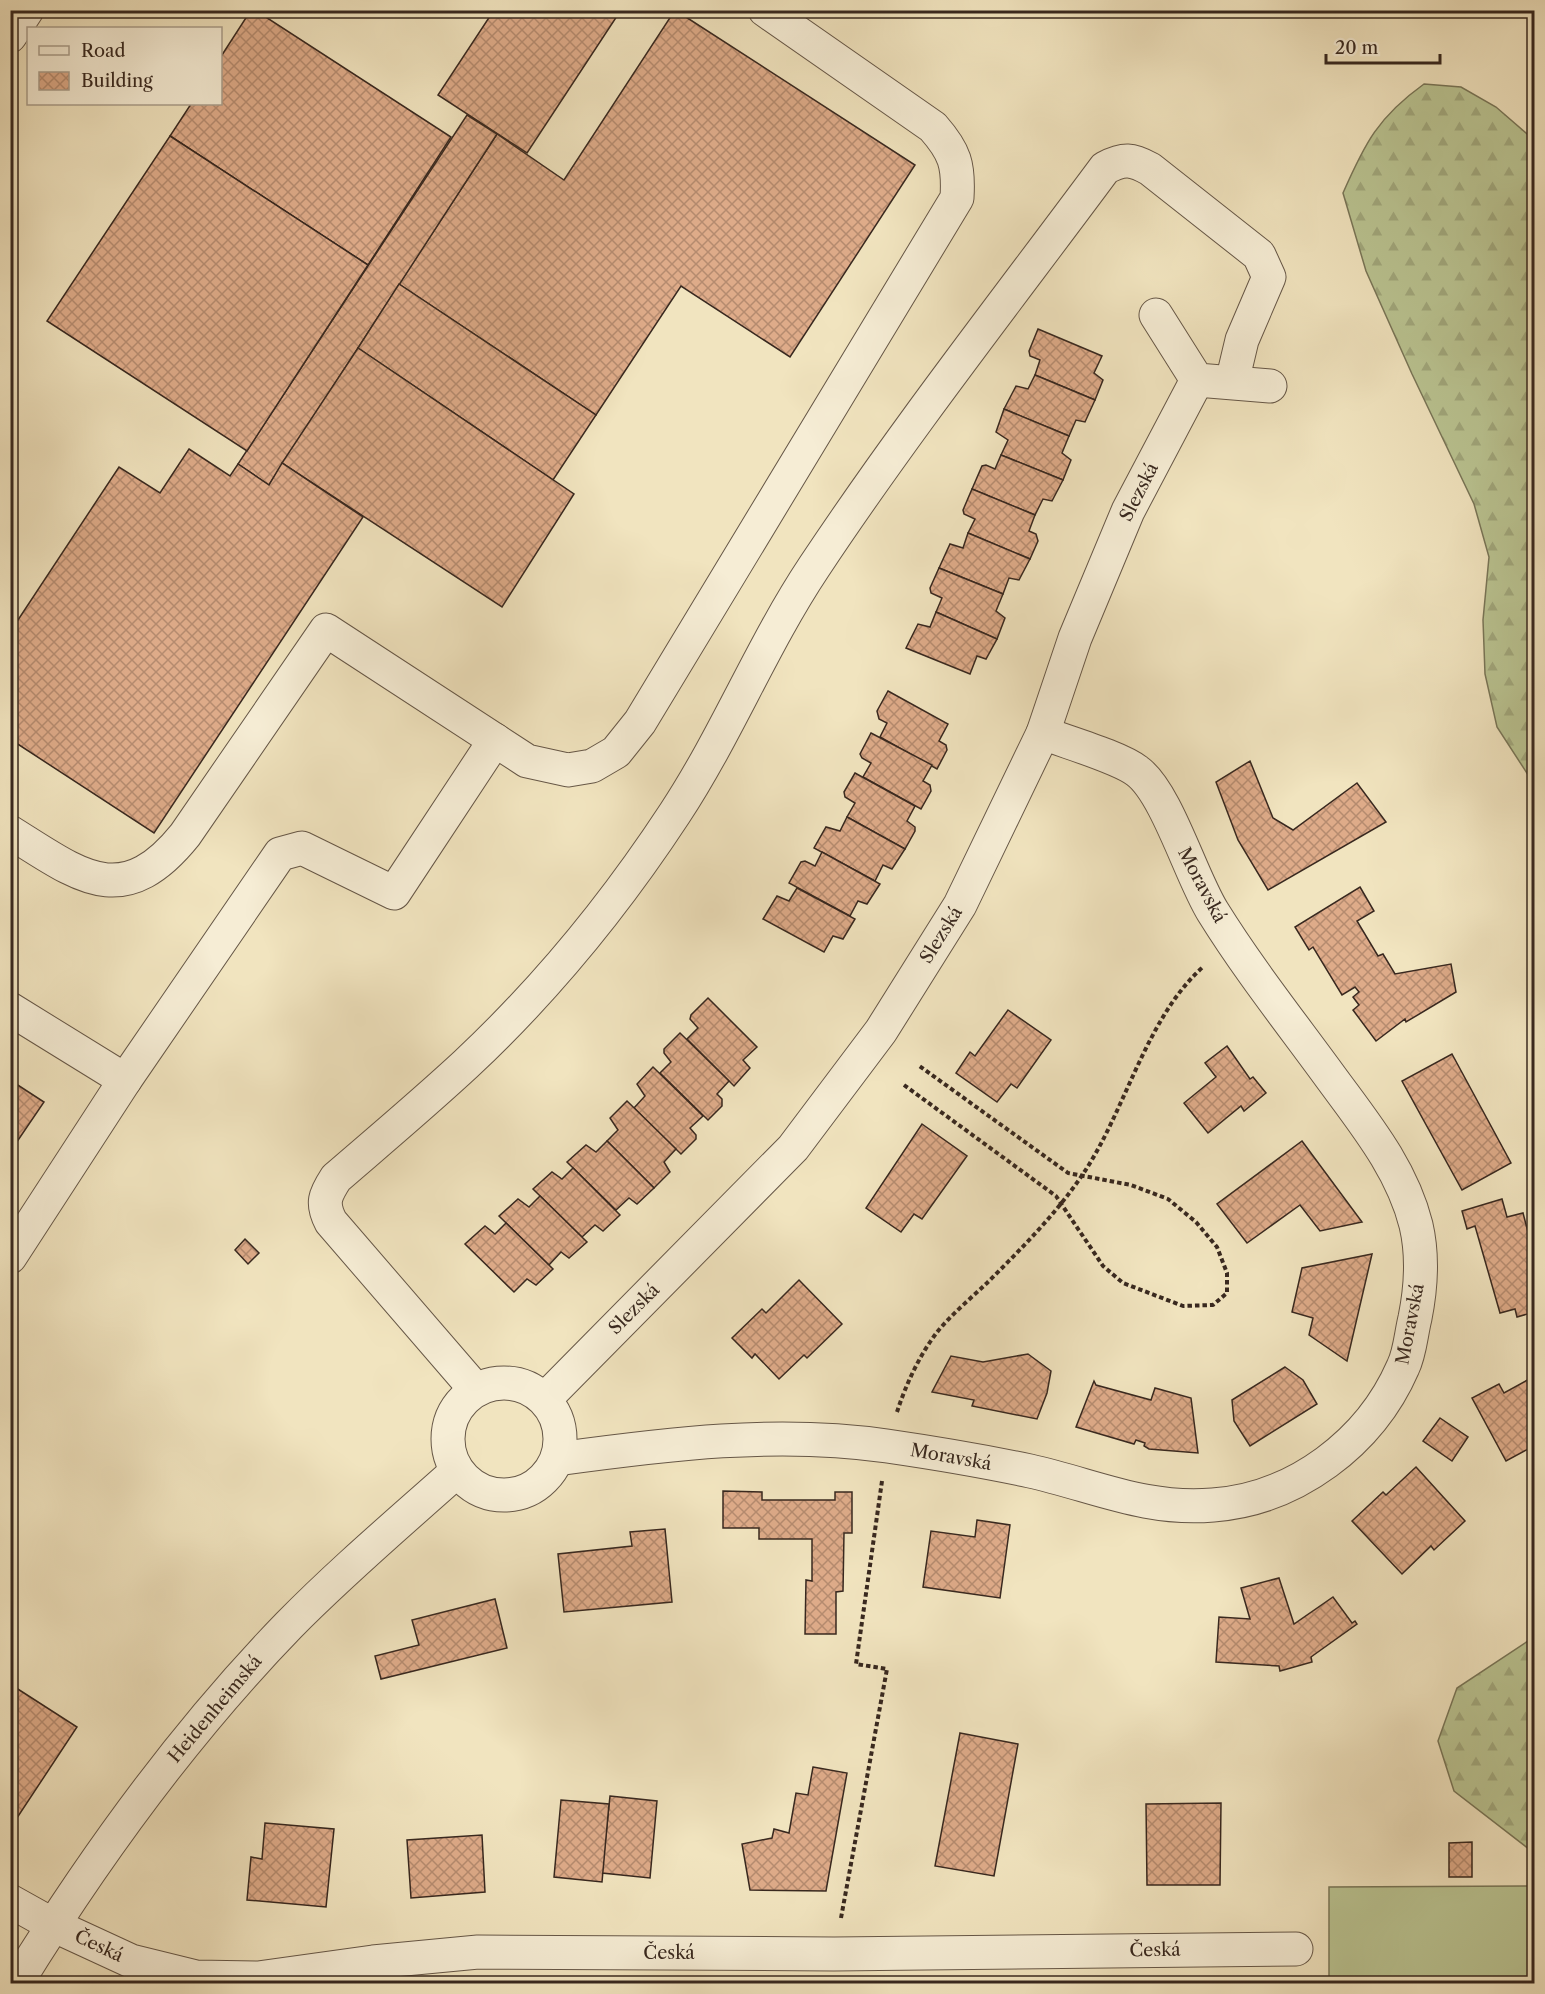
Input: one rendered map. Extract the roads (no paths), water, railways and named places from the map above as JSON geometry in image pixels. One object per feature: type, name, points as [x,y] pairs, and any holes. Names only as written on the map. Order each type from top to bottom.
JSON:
[{"type":"street","points":[[10,36],[27,10]]},
{"type":"street","points":[[10,832],[86,877],[125,879],[158,864],[185,834],[326,630],[527,761],[568,770],[592,766],[616,752],[646,712],[957,198],[959,173],[951,147],[933,126],[765,10]]},
{"type":"street","points":[[476,1390],[331,1222],[324,1209],[327,1191],[336,1178],[468,1062],[545,982],[616,897],[676,811],[727,724],[788,607],[815,566],[897,448],[1105,168],[1121,160],[1134,160],[1150,169],[1259,255],[1266,265],[1269,277],[1242,340],[1232,382]]},
{"type":"street","points":[[1156,315],[1197,380],[1270,386]]},
{"type":"street","name":"Slezská","points":[[545,1399],[793,1148],[867,1049],[960,904],[1043,733],[1075,638],[1128,511],[1197,380]]},
{"type":"street","name":"Moravská","points":[[557,1459],[733,1439],[813,1438],[886,1446],[1031,1471],[1153,1505],[1214,1505],[1265,1494],[1315,1471],[1348,1446],[1379,1410],[1405,1365],[1418,1303],[1420,1260],[1416,1227],[1406,1194],[1382,1148],[1211,909],[1162,803],[1149,782],[1136,769],[1043,733]]},
{"type":"street","points":[[10,1257],[125,1080],[280,854],[302,848],[394,893],[495,740]]},
{"type":"street","points":[[10,1009],[125,1080]]},
{"type":"street","points":[[494,1383],[512,1383],[530,1388],[545,1399],[560,1427],[557,1459],[548,1474],[535,1487],[519,1494],[501,1496],[484,1492],[468,1484],[456,1471],[449,1454],[447,1435],[452,1417],[461,1401],[476,1390],[494,1383]]},
{"type":"street","name":"Heidenheimská","points":[[16,1983],[53,1925],[140,1800],[260,1656],[322,1592],[456,1471]]},
{"type":"street","name":"Česká","points":[[10,1901],[53,1925],[131,1961],[196,1977],[258,1978],[373,1962],[478,1952],[834,1954],[1296,1949]]}]
